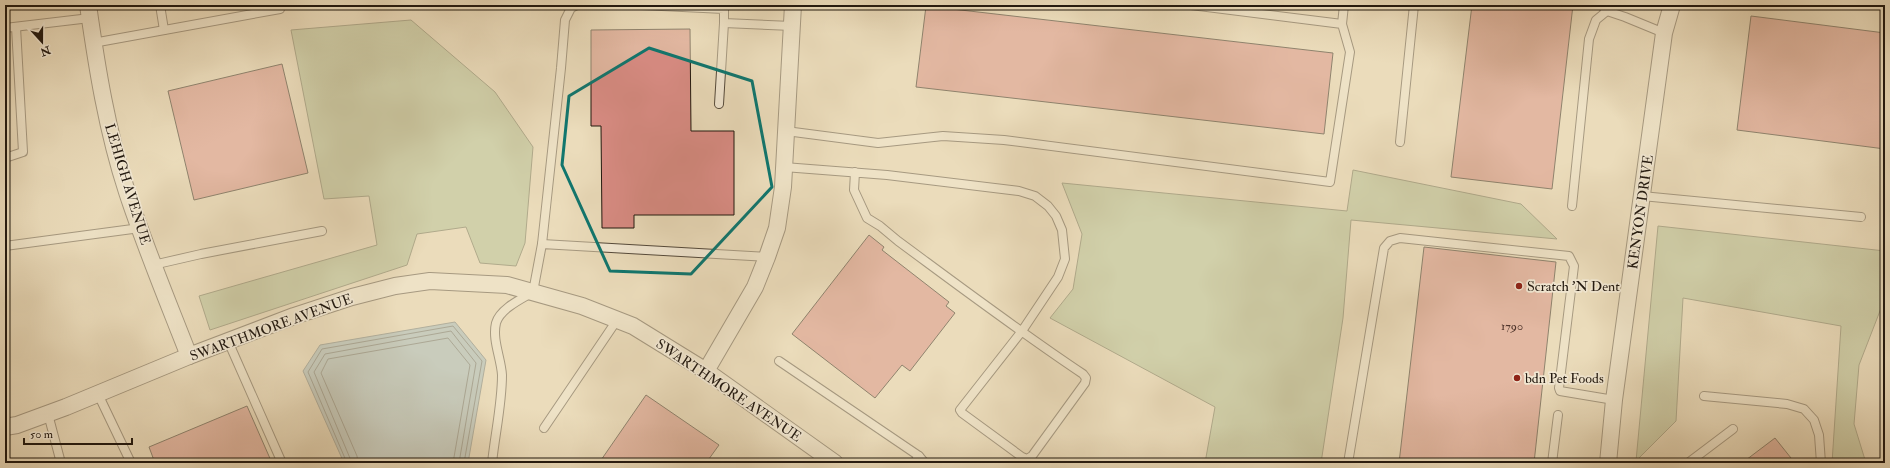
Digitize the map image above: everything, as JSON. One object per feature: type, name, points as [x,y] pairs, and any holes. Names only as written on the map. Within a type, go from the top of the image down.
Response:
[{"type":"street","points":[[706,371],[755,287],[767,257],[776,228],[783,187],[793,5]]},
{"type":"street","name":"KENYON DRIVE","points":[[1608,463],[1614,400],[1664,33],[1672,5]]},
{"type":"street","name":"LEHIGH AVENUE","points":[[89,11],[93,43],[109,126],[127,191],[153,265],[189,356]]},
{"type":"street","name":"SWARTHMORE AVENUE","points":[[5,427],[17,425],[48,414],[189,356],[301,314],[352,297],[396,286],[438,282],[507,285],[582,306],[633,326],[706,371],[835,463]]},
{"type":"lane","points":[[160,5],[164,30]]},
{"type":"lane","points":[[93,43],[280,9],[280,5]]},
{"type":"lane","points":[[492,463],[501,400],[502,373],[496,339],[496,322],[503,312],[533,292],[542,244],[560,83],[565,20],[571,8],[577,5]]},
{"type":"lane","points":[[641,5],[724,9],[720,104]]},
{"type":"lane","points":[[1191,5],[1342,24]]},
{"type":"lane","points":[[786,131],[878,143],[943,136],[1004,140],[1330,182],[1350,52],[1342,24],[1344,5]]},
{"type":"lane","points":[[1400,142],[1414,5]]},
{"type":"lane","points":[[1601,5],[1607,12],[1625,17],[1664,33]]},
{"type":"lane","points":[[5,28],[16,27],[89,11]]},
{"type":"lane","points":[[1572,206],[1589,39],[1596,20],[1607,12]]},
{"type":"lane","points":[[724,23],[792,26]]},
{"type":"lane","points":[[5,158],[23,152],[16,27]]},
{"type":"lane","points":[[784,167],[887,174],[1019,191],[1035,196],[1048,206],[1056,216],[1062,230],[1064,259],[1058,277],[1022,330],[960,410],[1022,457],[1027,458],[1032,456],[1065,412],[1085,383],[1086,378],[1083,374],[1022,330],[867,218],[854,190],[856,172]]},
{"type":"lane","points":[[1642,196],[1860,217]]},
{"type":"lane","points":[[5,246],[140,228]]},
{"type":"lane","points":[[153,265],[201,254],[322,231]]},
{"type":"lane","points":[[1348,463],[1384,248],[1390,241],[1400,238],[1569,256],[1574,266],[1559,388],[1560,391],[1614,400]]},
{"type":"lane","points":[[542,244],[767,257]]},
{"type":"lane","points":[[544,428],[617,320]]},
{"type":"lane","points":[[228,341],[282,463]]},
{"type":"lane","points":[[779,361],[917,459],[925,463]]},
{"type":"lane","points":[[98,394],[131,463]]},
{"type":"lane","points":[[1704,396],[1788,404],[1804,409],[1814,420],[1819,435],[1821,463]]},
{"type":"lane","points":[[48,414],[61,463]]},
{"type":"lane","points":[[1552,463],[1558,415]]},
{"type":"lane","points":[[1688,463],[1734,429]]},
{"type":"highlighted area","points":[[649,48],[752,81],[772,187],[691,274],[610,271],[562,165],[569,96]]},
{"type":"green space","points":[[411,20],[495,92],[533,147],[525,243],[516,266],[480,263],[466,227],[417,234],[407,265],[210,330],[199,296],[377,245],[369,196],[324,199],[291,30]]},
{"type":"green space","points":[[1353,170],[1521,204],[1557,239],[1351,220],[1343,318],[1321,463],[1205,463],[1215,407],[1050,318],[1073,289],[1082,234],[1062,183],[1347,211]]},
{"type":"green space","points":[[1658,226],[1885,251],[1885,298],[1859,365],[1854,424],[1866,463],[1832,463],[1841,326],[1683,298],[1676,421],[1636,461]]},
{"type":"water","points":[[455,322],[486,360],[468,463],[344,463],[303,371],[320,345]]},
{"type":"building","points":[[1472,5],[1573,5],[1552,189],[1451,177]]},
{"type":"building","points":[[926,6],[1333,53],[1324,134],[916,87]]},
{"type":"building","points":[[1751,16],[1885,33],[1885,149],[1737,130]]},
{"type":"building","points":[[690,29],[691,131],[734,131],[734,215],[634,215],[634,228],[602,228],[601,126],[591,126],[591,30]]},
{"type":"building","points":[[282,64],[308,173],[194,200],[168,91]]},
{"type":"building","points":[[869,235],[884,247],[882,250],[949,302],[946,306],[955,313],[910,371],[902,365],[875,398],[792,334]]},
{"type":"building","points":[[1424,247],[1556,262],[1534,463],[1399,463]]},
{"type":"building","points":[[646,395],[719,445],[706,463],[599,463]]},
{"type":"building","points":[[247,406],[272,463],[155,463],[149,447]]},
{"type":"building","points":[[1775,438],[1795,463],[1742,463]]},
{"type":"place","name":"Scratch 'N Dent","points":[[1519,286]]},
{"type":"place","name":"bdn Pet Foods","points":[[1517,378]]}]
